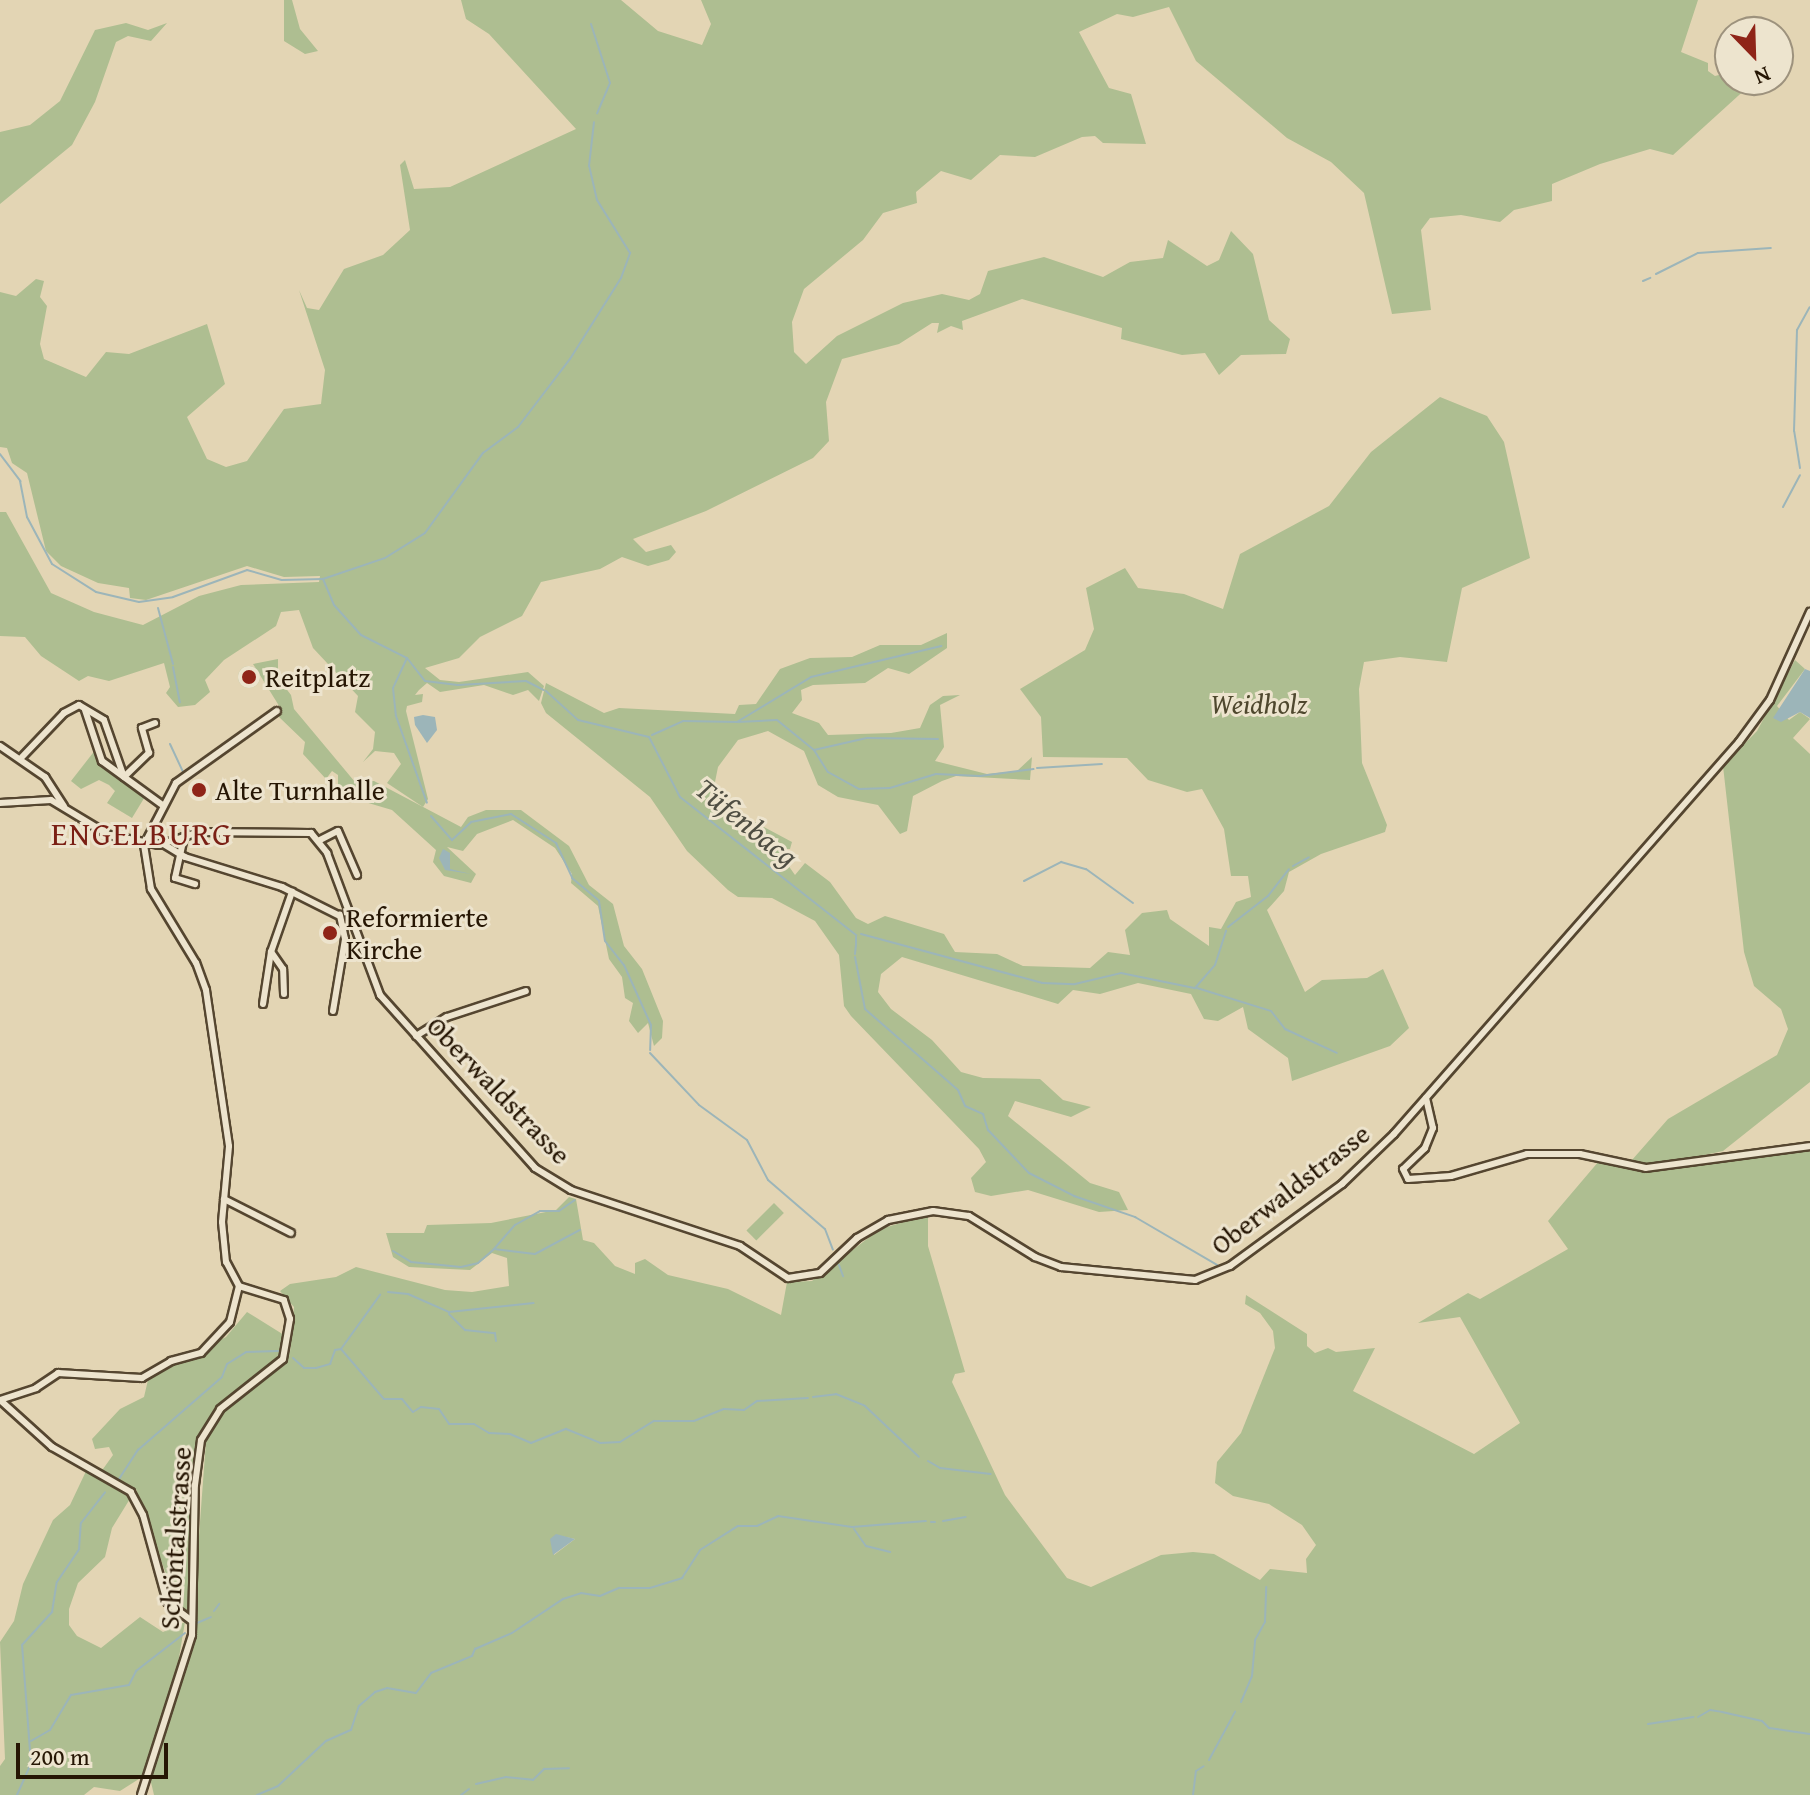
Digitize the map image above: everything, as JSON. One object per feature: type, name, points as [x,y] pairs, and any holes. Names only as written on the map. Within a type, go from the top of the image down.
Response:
[{"type":"street","name":"Oberwaldstrasse","points":[[320,840],[369,973],[387,1004],[548,1178],[724,1240],[780,1274],[798,1279],[820,1273],[877,1225],[933,1211],[969,1216],[1035,1257],[1061,1267],[1184,1281],[1209,1277],[1354,1174],[1426,1098],[1739,742],[1770,700],[1810,612]]},
{"type":"street","points":[[22,757],[66,711],[76,705],[104,720],[124,777]]},
{"type":"street","points":[[85,710],[100,759],[161,804]]},
{"type":"street","points":[[192,1621],[167,1602],[143,1515],[131,1492],[52,1447],[0,1400],[36,1388],[58,1373],[142,1378],[171,1361],[201,1353],[233,1316],[239,1286],[223,1250],[227,1125],[207,1023],[204,984],[149,884],[144,842],[161,804],[183,777],[277,711]]},
{"type":"street","points":[[149,753],[142,728],[155,723]]},
{"type":"street","points":[[0,746],[22,757],[45,777],[64,806]]},
{"type":"street","points":[[124,777],[158,747]]},
{"type":"street","points":[[0,803],[38,798],[64,806],[109,835],[165,845],[181,856],[292,892],[338,915],[347,912]]},
{"type":"street","points":[[165,845],[184,837],[297,829],[320,840],[338,831],[357,875]]},
{"type":"street","points":[[184,837],[175,878],[195,884]]},
{"type":"street","points":[[263,1004],[271,952],[292,892]]},
{"type":"street","points":[[333,1011],[345,939],[338,915]]},
{"type":"street","points":[[271,952],[283,969],[284,994]]},
{"type":"street","points":[[416,1036],[447,1017],[526,991]]},
{"type":"street","points":[[1426,1098],[1433,1128],[1425,1148],[1403,1169],[1408,1179],[1451,1176],[1527,1154],[1580,1154],[1646,1168],[1810,1146]]},
{"type":"street","points":[[224,1199],[291,1233]]},
{"type":"street","name":"Schöntalstrasse","points":[[141,1795],[185,1661],[192,1621],[195,1485],[201,1440],[220,1409],[278,1365],[287,1347],[290,1312],[284,1300],[239,1286]]},
{"type":"green space","points":[[284,0],[292,0],[300,29],[318,51],[305,54],[284,41]]},
{"type":"green space","points":[[461,0],[621,0],[658,31],[702,45],[711,24],[701,0],[1698,0],[1681,52],[1708,63],[1708,71],[1714,75],[1714,96],[1738,96],[1673,155],[1650,149],[1600,164],[1552,184],[1552,201],[1514,210],[1500,222],[1461,215],[1430,218],[1421,230],[1431,310],[1392,314],[1364,193],[1331,162],[1287,138],[1196,61],[1169,7],[1133,17],[1117,14],[1079,32],[1109,88],[1131,94],[1146,144],[1103,143],[1095,136],[1082,137],[1035,157],[1000,155],[971,180],[941,171],[916,192],[917,203],[883,213],[863,240],[804,289],[792,322],[794,352],[806,364],[837,336],[903,303],[942,294],[969,300],[980,294],[988,271],[1044,257],[1103,277],[1130,262],[1163,258],[1168,240],[1207,266],[1219,260],[1231,231],[1253,254],[1269,320],[1290,339],[1286,354],[1241,355],[1219,375],[1205,353],[1182,355],[1121,339],[1122,328],[1022,299],[962,321],[963,330],[951,326],[937,333],[939,323],[932,323],[899,344],[842,359],[826,402],[829,441],[813,458],[706,511],[633,539],[646,552],[671,545],[676,552],[669,560],[648,566],[622,557],[600,569],[541,582],[522,616],[480,637],[459,658],[425,668],[440,680],[459,682],[528,672],[544,686],[539,701],[528,690],[513,695],[484,685],[440,692],[427,683],[419,690],[415,695],[423,694],[422,702],[407,706],[406,711],[428,799],[423,807],[387,783],[401,764],[394,753],[375,751],[363,762],[373,749],[375,732],[355,712],[358,696],[313,648],[299,610],[281,612],[276,626],[224,660],[205,680],[210,692],[195,705],[178,707],[166,693],[170,687],[164,663],[109,681],[88,676],[79,681],[41,656],[25,637],[0,636],[0,512],[6,512],[51,593],[94,612],[143,625],[199,596],[241,585],[319,582],[320,576],[284,577],[247,566],[146,600],[130,598],[129,588],[98,583],[61,566],[46,551],[27,473],[12,463],[7,448],[0,447],[0,292],[16,296],[36,279],[44,281],[40,297],[47,306],[40,344],[44,359],[86,377],[106,352],[129,354],[207,324],[225,384],[187,417],[207,459],[226,467],[247,461],[284,409],[321,404],[325,370],[299,290],[307,308],[319,310],[344,269],[383,255],[410,230],[400,165],[405,160],[414,189],[450,187],[576,129],[489,34],[466,19]]},
{"type":"green space","points":[[126,23],[148,30],[167,23],[151,41],[128,36],[116,42],[95,102],[72,145],[0,204],[0,132],[30,125],[60,101],[95,30]]},
{"type":"green space","name":"Weidholz","points":[[1440,397],[1487,416],[1504,442],[1530,558],[1462,588],[1447,662],[1400,657],[1364,662],[1359,689],[1362,763],[1387,825],[1385,832],[1321,854],[1289,872],[1284,891],[1267,910],[1305,992],[1322,980],[1367,978],[1383,969],[1409,1028],[1390,1046],[1292,1081],[1288,1058],[1248,1029],[1243,1007],[1218,1021],[1204,1019],[1191,994],[1138,983],[1100,994],[1073,990],[1058,1004],[902,957],[881,974],[878,992],[891,1009],[932,1040],[961,1072],[983,1078],[1040,1079],[1063,1100],[1091,1107],[1071,1117],[1015,1101],[1008,1116],[1090,1183],[1119,1192],[1128,1210],[1099,1212],[1028,1190],[991,1196],[975,1192],[971,1178],[986,1162],[979,1149],[851,1016],[844,1006],[839,955],[815,921],[772,898],[738,897],[728,890],[687,851],[650,797],[546,713],[541,703],[546,683],[604,713],[619,708],[735,714],[739,705],[756,704],[780,669],[810,658],[852,657],[880,645],[921,645],[947,633],[947,648],[909,674],[888,668],[865,683],[813,685],[801,690],[802,700],[792,713],[819,723],[828,735],[891,733],[920,728],[930,705],[943,696],[960,695],[940,705],[944,747],[935,761],[987,774],[1017,771],[1032,757],[1030,780],[956,776],[942,781],[913,796],[907,831],[900,834],[878,805],[838,797],[818,785],[804,751],[768,731],[738,740],[718,767],[713,792],[732,810],[792,842],[790,849],[782,849],[783,858],[795,875],[805,863],[830,882],[856,918],[868,924],[885,916],[944,934],[955,952],[997,954],[1023,966],[1090,968],[1108,952],[1130,955],[1125,930],[1142,913],[1167,910],[1170,919],[1209,946],[1209,927],[1221,929],[1236,902],[1251,897],[1248,876],[1231,876],[1224,829],[1202,789],[1187,792],[1148,780],[1127,758],[1043,757],[1041,717],[1020,689],[1085,650],[1094,629],[1086,588],[1125,568],[1138,588],[1184,594],[1223,609],[1240,554],[1329,506],[1371,452]]},
{"type":"green space","points":[[278,659],[278,678],[291,695],[294,709],[355,782],[374,781],[461,827],[468,817],[486,810],[521,810],[569,846],[589,885],[613,904],[624,946],[642,969],[663,1021],[662,1038],[654,1046],[648,1023],[638,1033],[629,1021],[633,1003],[625,998],[622,977],[609,959],[598,906],[571,883],[572,874],[555,848],[513,820],[477,834],[463,851],[447,847],[476,874],[471,883],[444,876],[433,862],[436,850],[392,810],[338,794],[338,775],[332,771],[326,779],[303,754],[305,742],[279,717],[281,709],[253,664]]},
{"type":"green space","points":[[1795,660],[1805,669],[1777,706],[1789,720],[1800,712],[1810,719],[1793,738],[1810,754],[1810,1082],[1723,1151],[1659,1165],[1634,1164],[1632,1160],[1668,1119],[1777,1055],[1788,1029],[1781,1009],[1754,986],[1744,952],[1723,766],[1757,731]]},
{"type":"green space","name":"Reitplatz","points":[[249,666],[257,669],[260,677],[257,685],[249,688],[241,685],[238,677],[241,669]]},
{"type":"green space","points":[[96,749],[146,795],[132,818],[107,803],[115,791],[109,785],[99,780],[81,789],[71,781]]},
{"type":"green space","points":[[1810,1146],[1810,1795],[154,1795],[150,1778],[190,1657],[206,1441],[228,1403],[277,1370],[290,1352],[294,1307],[280,1291],[290,1284],[336,1277],[356,1267],[445,1290],[472,1292],[509,1286],[507,1258],[492,1253],[470,1270],[409,1267],[393,1257],[386,1233],[424,1233],[427,1225],[491,1223],[556,1210],[569,1197],[576,1199],[583,1240],[594,1243],[615,1266],[635,1274],[635,1263],[645,1259],[668,1275],[728,1289],[781,1315],[787,1282],[812,1281],[880,1229],[928,1215],[928,1246],[965,1372],[955,1374],[952,1382],[1005,1495],[1067,1578],[1091,1587],[1161,1555],[1193,1552],[1214,1554],[1260,1580],[1270,1569],[1307,1573],[1306,1559],[1316,1545],[1302,1525],[1269,1504],[1233,1496],[1215,1483],[1217,1462],[1241,1433],[1275,1348],[1273,1331],[1260,1313],[1245,1304],[1246,1295],[1307,1334],[1307,1346],[1315,1353],[1328,1348],[1336,1352],[1375,1348],[1353,1391],[1474,1454],[1520,1423],[1460,1317],[1418,1323],[1468,1293],[1480,1299],[1568,1249],[1548,1221],[1599,1161],[1646,1170]],"holes":[[[556,1535],[575,1539],[554,1555]]]},
{"type":"green space","points":[[774,1203],[784,1213],[756,1240],[746,1231]]},
{"type":"green space","points":[[247,1312],[284,1335],[283,1348],[270,1367],[214,1410],[196,1449],[190,1615],[175,1600],[136,1489],[112,1528],[105,1557],[78,1583],[69,1609],[69,1625],[77,1636],[101,1648],[140,1617],[163,1632],[185,1622],[176,1675],[142,1777],[120,1791],[94,1787],[84,1795],[0,1795],[0,1766],[5,1759],[0,1642],[14,1621],[23,1584],[53,1520],[70,1505],[88,1467],[103,1469],[113,1455],[109,1447],[95,1449],[92,1439],[120,1409],[144,1397],[148,1380],[159,1370],[226,1337]]},
{"type":"water","points":[[1805,669],[1810,671],[1810,718],[1800,712],[1781,722],[1773,718]]},
{"type":"water","points":[[414,717],[435,717],[437,730],[427,743],[415,725]]},
{"type":"water","points":[[443,849],[450,853],[450,869],[471,874],[445,870],[439,858]]},
{"type":"water","points":[[556,1534],[575,1539],[553,1555],[550,1539]]},
{"type":"waterway","points":[[591,24],[610,83],[597,113]]},
{"type":"waterway","points":[[0,454],[20,481],[27,517],[52,564],[96,592],[139,602],[173,597],[247,570],[282,580],[323,579],[385,558],[425,533],[483,453],[518,427],[570,359],[621,278],[630,253],[597,200],[589,166],[594,122]]},
{"type":"waterway","points":[[1656,274],[1698,253],[1771,248]]},
{"type":"waterway","points":[[1643,281],[1650,278]]},
{"type":"waterway","points":[[1800,468],[1794,431],[1797,330],[1810,307]]},
{"type":"waterway","points":[[1783,507],[1800,475]]},
{"type":"waterway","points":[[323,579],[334,605],[361,635],[407,658],[393,688],[396,716],[427,803]]},
{"type":"waterway","points":[[158,608],[173,664]]},
{"type":"waterway","points":[[652,735],[683,721],[737,722],[811,677],[941,646]]},
{"type":"waterway","points":[[407,658],[425,681],[458,685],[526,681],[544,690]]},
{"type":"waterway","points":[[173,667],[180,702]]},
{"type":"waterway","name":"Tüfenbacg","points":[[546,691],[578,720],[649,737],[680,797],[856,935]]},
{"type":"waterway","points":[[737,722],[777,720],[814,750],[828,772],[859,789],[890,788],[936,774],[980,776],[1034,769]]},
{"type":"waterway","points":[[814,750],[867,738],[938,739]]},
{"type":"waterway","points":[[170,744],[184,774]]},
{"type":"waterway","points":[[1037,768],[1102,764]]},
{"type":"waterway","points":[[431,816],[452,840],[471,822],[511,814],[556,843],[572,878],[599,901],[605,941],[624,965],[651,1025],[650,1050]]},
{"type":"waterway","points":[[1293,866],[1309,857]]},
{"type":"waterway","points":[[1024,881],[1061,862],[1086,869],[1133,903]]},
{"type":"waterway","points":[[1228,927],[1268,896],[1289,869]]},
{"type":"waterway","points":[[861,934],[1042,983],[1075,984],[1121,973],[1195,988],[1215,965],[1226,931]]},
{"type":"waterway","points":[[856,937],[856,944]]},
{"type":"waterway","points":[[855,954],[856,945]]},
{"type":"waterway","points":[[855,957],[865,1009],[958,1090],[965,1106],[983,1114],[988,1130],[1029,1173],[1074,1196],[1135,1217],[1217,1265]]},
{"type":"waterway","points":[[1197,988],[1271,1011],[1285,1029],[1337,1053]]},
{"type":"waterway","points":[[650,1053],[699,1105],[747,1140],[768,1180],[825,1229],[833,1250]]},
{"type":"waterway","points":[[494,1249],[515,1225],[540,1211],[559,1211],[575,1200]]},
{"type":"waterway","points":[[393,1251],[411,1262],[461,1267],[478,1263],[494,1249],[535,1254],[580,1230]]},
{"type":"waterway","points":[[839,1265],[843,1276]]},
{"type":"waterway","points":[[388,1292],[408,1294],[449,1312],[534,1303]]},
{"type":"waterway","points":[[341,1349],[380,1295]]},
{"type":"waterway","points":[[449,1314],[465,1330],[495,1333],[496,1341]]},
{"type":"waterway","points":[[293,1358],[304,1368],[316,1368],[330,1364],[335,1350],[341,1349],[384,1399],[402,1399],[413,1412],[421,1407],[439,1409],[449,1424],[474,1424],[489,1433],[510,1434],[531,1443],[566,1429],[600,1443],[620,1442],[654,1421],[694,1421],[724,1409],[744,1410],[757,1401],[808,1398]]},
{"type":"waterway","points":[[119,1479],[138,1450],[222,1377],[227,1364],[246,1352],[278,1351]]},
{"type":"waterway","points":[[813,1397],[836,1394],[865,1406],[919,1457]]},
{"type":"waterway","points":[[928,1461],[940,1468],[991,1474]]},
{"type":"waterway","points":[[17,1795],[31,1764],[22,1645],[52,1612],[57,1582],[79,1549],[81,1523],[105,1492]]},
{"type":"waterway","points":[[257,1795],[278,1786],[326,1741],[351,1730],[359,1706],[375,1692],[387,1688],[416,1693],[431,1673],[472,1656],[475,1649],[512,1633],[563,1599],[581,1593],[600,1596],[619,1588],[650,1588],[682,1578],[700,1550],[738,1526],[757,1526],[778,1516],[852,1527],[926,1521]]},
{"type":"waterway","points":[[943,1521],[966,1517]]},
{"type":"waterway","points":[[854,1529],[866,1546],[890,1552]]},
{"type":"waterway","points":[[1241,1702],[1252,1676],[1255,1640],[1265,1622],[1266,1587]]},
{"type":"waterway","points":[[214,1611],[219,1604]]},
{"type":"waterway","points":[[197,1623],[211,1617]]},
{"type":"waterway","points":[[31,1741],[50,1730],[71,1695],[129,1685],[136,1671],[185,1633]]},
{"type":"waterway","points":[[1698,1717],[1710,1710],[1762,1721],[1769,1728],[1810,1734]]},
{"type":"waterway","points":[[1209,1760],[1235,1712]]},
{"type":"waterway","points":[[1648,1724],[1693,1717]]},
{"type":"waterway","points":[[1193,1795],[1196,1771],[1204,1766]]},
{"type":"waterway","points":[[476,1784],[506,1777],[533,1780],[544,1769],[569,1768]]},
{"type":"waterway","points":[[461,1795],[469,1789]]},
{"type":"place","name":"Reitplatz","points":[[249,677]]},
{"type":"place","name":"Alte Turnhalle","points":[[199,790]]},
{"type":"place","name":"Reformierte Kirche","points":[[330,933]]},
{"type":"district","name":"ENGELBURG","points":[[142,834]]}]
